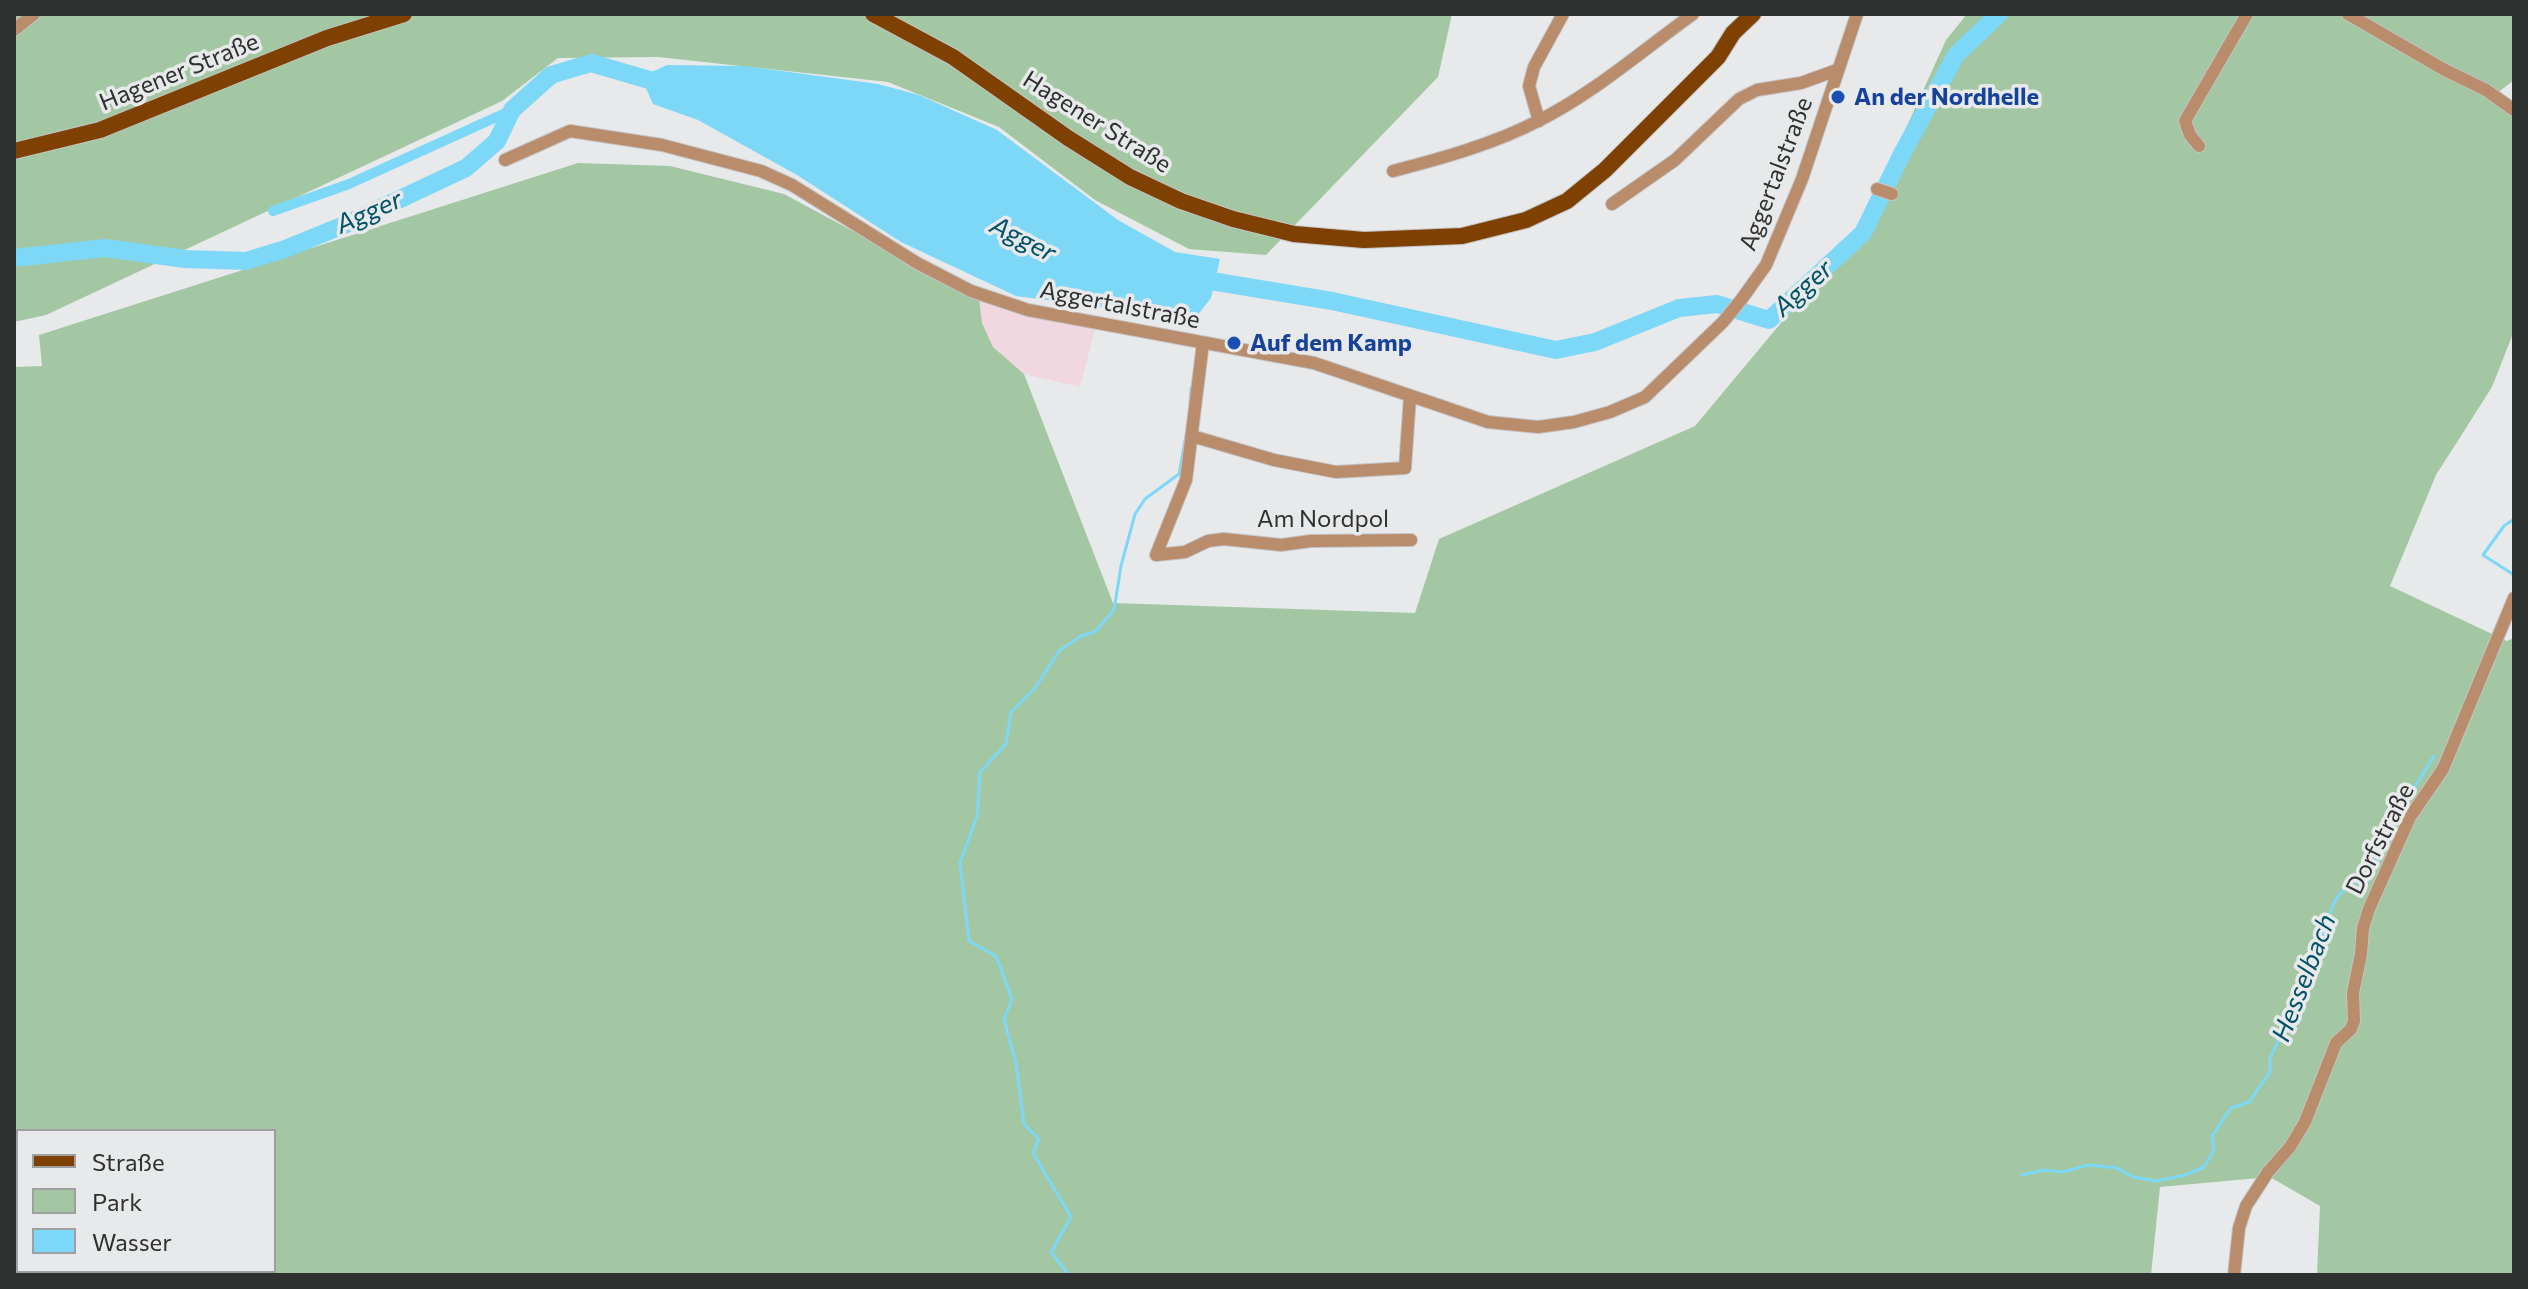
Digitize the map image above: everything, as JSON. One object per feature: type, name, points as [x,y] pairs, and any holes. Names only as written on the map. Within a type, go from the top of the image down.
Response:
[{"type":"main road","name":"Hagener Straße","points":[[14,151],[100,130],[327,38],[404,14]]},
{"type":"main road","name":"Hagener Straße","points":[[873,14],[953,57],[1068,138],[1130,177],[1181,201],[1233,219],[1294,234],[1364,240],[1462,236],[1526,220],[1567,201],[1616,160],[1718,57],[1733,33],[1753,14]]},
{"type":"street","points":[[14,30],[34,14]]},
{"type":"street","points":[[1539,121],[1529,86],[1534,67],[1563,14]]},
{"type":"street","points":[[1393,171],[1459,154],[1539,121],[1582,95],[1693,14]]},
{"type":"street","name":"Aggertalstraße","points":[[505,160],[570,131],[662,145],[761,171],[792,185],[917,263],[971,291],[1028,310],[1314,363],[1488,422],[1538,427],[1574,422],[1610,412],[1645,397],[1723,322],[1741,300],[1766,265],[1802,179],[1857,14]]},
{"type":"street","points":[[2199,146],[2190,135],[2185,121],[2247,14]]},
{"type":"street","points":[[2348,14],[2486,90],[2514,110]]},
{"type":"street","points":[[1612,204],[1675,160],[1739,99],[1757,90],[1801,83],[1837,70]]},
{"type":"street","points":[[1877,189],[1892,194]]},
{"type":"street","points":[[1203,343],[1192,436],[1274,460],[1336,472],[1405,468],[1410,396]]},
{"type":"street","name":"Am Nordpol","points":[[1192,436],[1186,480],[1156,555],[1185,552],[1208,541],[1224,539],[1281,545],[1311,541],[1411,540]]},
{"type":"street","name":"Dorfstraße","points":[[2234,1275],[2239,1228],[2246,1206],[2305,1122],[2336,1043],[2351,1029],[2354,1021],[2353,993],[2369,909],[2410,817],[2443,769],[2514,598]]},
{"type":"shaded area","points":[[979,299],[1096,326],[1080,387],[1024,374],[993,347],[982,323]]},
{"type":"green space","points":[[14,14],[1452,14],[1438,77],[1266,255],[1189,249],[1095,200],[999,127],[888,82],[658,57],[558,58],[502,101],[46,315],[14,322]]},
{"type":"green space","points":[[1967,14],[2345,14],[2514,112],[2514,331],[2492,387],[2436,475],[2390,586],[2507,641],[2514,638],[2514,1275],[2317,1275],[2320,1206],[2270,1177],[2160,1187],[2151,1275],[14,1275],[14,367],[42,366],[39,335],[578,163],[670,166],[784,194],[979,299],[982,323],[993,347],[1024,374],[1113,603],[1415,613],[1439,539],[1695,426],[1861,227],[1946,40]]},
{"type":"green space","points":[[2351,14],[2514,14],[2514,80],[2496,94]]},
{"type":"water","points":[[667,65],[745,66],[878,84],[919,95],[997,130],[1118,220],[1175,252],[1220,259],[1211,298],[1197,316],[1182,318],[1016,296],[901,242],[797,175],[698,120],[653,104],[641,77]]},
{"type":"waterway","name":"Agger","points":[[1193,278],[1332,301],[1556,350],[1595,342],[1679,308],[1717,304],[1769,320],[1863,233],[1956,55],[1999,14]]},
{"type":"waterway","name":"Agger","points":[[14,258],[105,248],[185,259],[246,261],[349,223],[466,168],[497,141],[512,110],[551,75],[591,63],[663,84]]},
{"type":"waterway","points":[[273,211],[349,184],[512,110]]},
{"type":"waterway","points":[[1190,404],[1191,388]]},
{"type":"waterway","points":[[1069,1275],[1051,1252],[1071,1217],[1033,1153],[1039,1139],[1024,1124],[1016,1063],[1004,1019],[1012,999],[996,956],[969,941],[960,863],[977,816],[980,772],[1006,744],[1011,712],[1035,688],[1060,650],[1081,636],[1095,632],[1114,610],[1121,566],[1135,514],[1145,499],[1179,474],[1186,435]]},
{"type":"waterway","name":"Hesselbach","points":[[2514,519],[2504,526],[2483,555],[2514,575]]},
{"type":"waterway","name":"Hesselbach","points":[[2022,1175],[2044,1170],[2062,1172],[2089,1165],[2117,1168],[2133,1177],[2156,1181],[2204,1167],[2214,1150],[2212,1136],[2231,1108],[2249,1102],[2270,1072],[2270,1059],[2290,1015],[2291,998],[2315,967],[2315,955],[2334,902],[2350,881],[2363,884],[2369,879],[2403,806],[2434,756]]},
{"type":"place","name":"An der Nordhelle","points":[[1838,97]]},
{"type":"place","name":"Auf dem Kamp","points":[[1234,343]]}]
